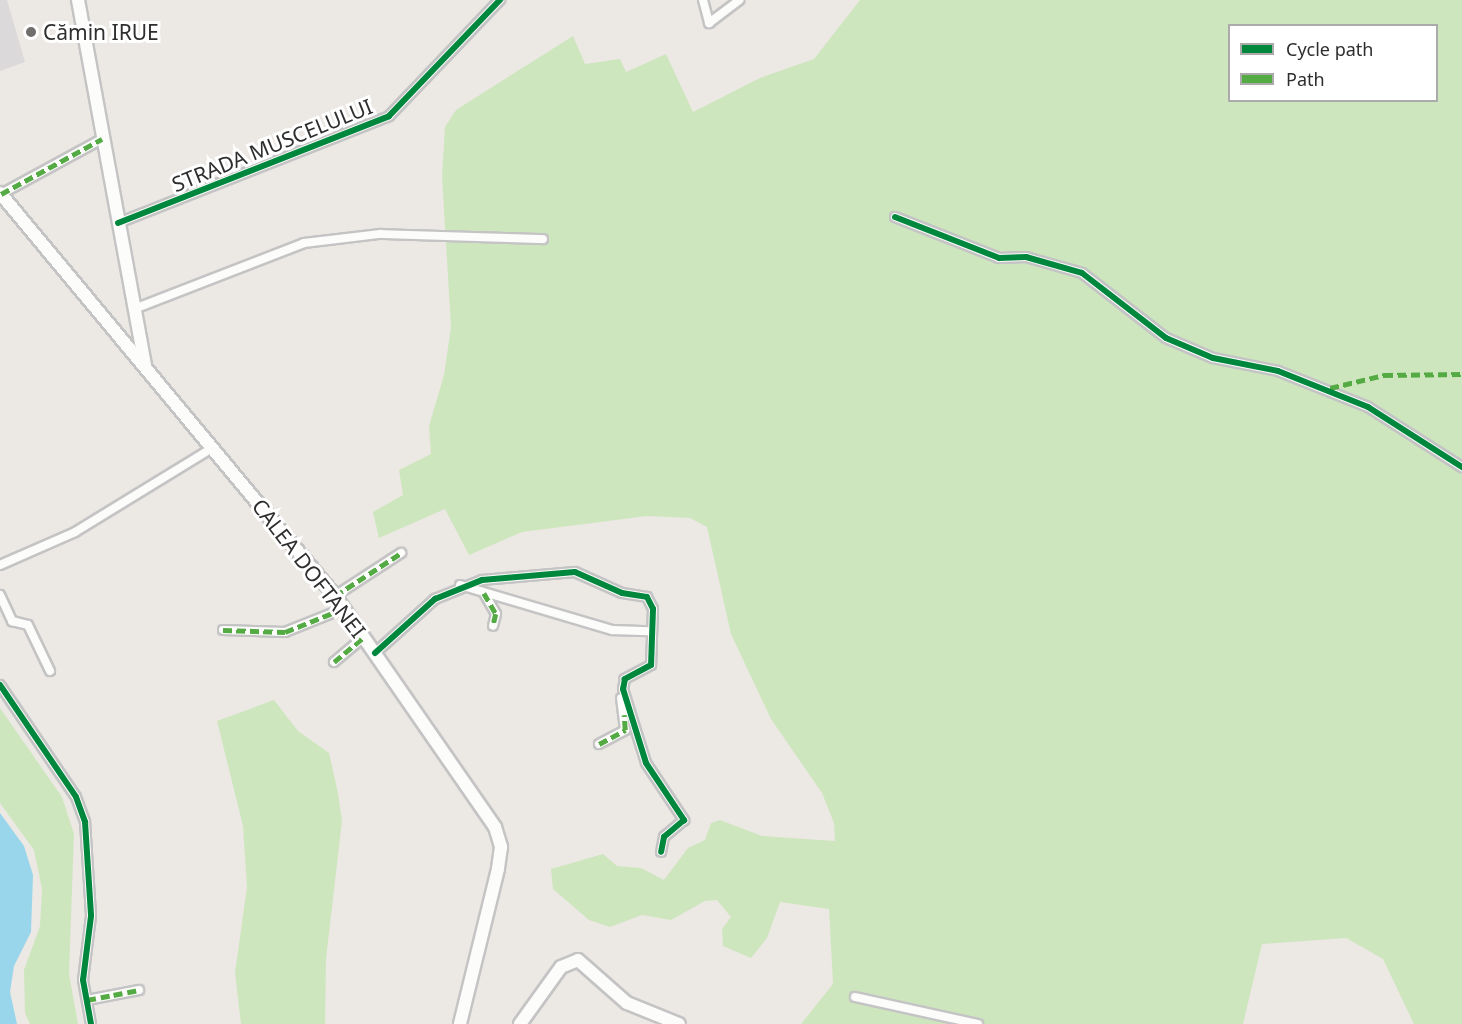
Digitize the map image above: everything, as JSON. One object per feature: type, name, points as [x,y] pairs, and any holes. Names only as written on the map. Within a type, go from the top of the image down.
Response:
[{"type":"main road","points":[[78,0],[146,367]]},
{"type":"main road","name":"CALEA DOFTANEI","points":[[0,194],[345,608],[499,839],[493,892],[460,1024]]},
{"type":"main road","points":[[520,1024],[561,967],[578,960],[627,1003],[679,1024]]},
{"type":"street","name":"STRADA MUSCELULUI","points":[[118,223],[384,119],[501,0]]},
{"type":"street","points":[[703,0],[709,23],[740,0]]},
{"type":"street","points":[[0,194],[102,139]]},
{"type":"street","points":[[895,217],[999,258],[1026,257],[1082,273],[1166,338],[1213,358],[1278,370],[1368,408],[1462,467]]},
{"type":"street","points":[[134,309],[304,243],[380,234],[543,239]]},
{"type":"street","points":[[0,565],[75,532],[212,448]]},
{"type":"street","points":[[335,596],[401,553]]},
{"type":"street","points":[[375,653],[435,599],[460,585],[545,572],[587,574],[622,593],[647,597],[653,609],[649,631],[651,665],[625,679],[623,689],[625,730],[599,744]]},
{"type":"street","points":[[460,585],[612,630],[649,631]]},
{"type":"street","points":[[484,593],[496,614],[493,626]]},
{"type":"street","points":[[0,596],[12,621],[28,625],[50,671]]},
{"type":"street","points":[[223,630],[285,632],[345,608]]},
{"type":"street","points":[[334,662],[364,637]]},
{"type":"street","points":[[0,685],[83,814],[91,908],[83,972],[91,1024]]},
{"type":"street","points":[[623,689],[646,763],[684,820],[664,837],[661,852]]},
{"type":"street","points":[[87,1000],[139,990]]},
{"type":"street","points":[[855,997],[978,1024]]},
{"type":"shaded area","points":[[0,0],[7,0],[25,62],[0,71]]},
{"type":"green space","points":[[860,0],[1462,0],[1462,1024],[1414,1024],[1383,959],[1346,938],[1262,944],[1243,1024],[801,1024],[833,984],[829,909],[780,902],[767,938],[751,958],[723,946],[722,929],[731,917],[717,900],[705,901],[671,920],[642,915],[610,927],[589,920],[553,889],[551,869],[603,854],[617,866],[641,868],[664,880],[688,848],[705,840],[711,823],[720,820],[762,836],[835,841],[834,823],[822,793],[771,719],[731,634],[707,527],[690,518],[647,516],[522,532],[469,555],[445,509],[379,538],[373,512],[403,495],[399,470],[431,454],[429,426],[444,375],[451,327],[442,176],[445,127],[456,110],[573,36],[585,64],[620,59],[626,72],[666,54],[693,112],[760,78],[814,59]]},
{"type":"green space","points":[[274,700],[298,731],[329,753],[338,793],[342,821],[326,959],[325,1024],[241,1024],[235,973],[247,887],[243,826],[217,721]]},
{"type":"green space","points":[[0,708],[62,797],[74,834],[69,974],[78,1024],[30,1024],[25,1013],[24,970],[40,926],[42,889],[34,850],[0,803]]},
{"type":"water","points":[[0,813],[24,846],[33,875],[31,932],[14,966],[10,992],[17,1024],[0,1024]]},
{"type":"marked path","points":[[1,194],[102,139]]},
{"type":"marked path","points":[[1330,388],[1384,375],[1462,374]]},
{"type":"marked path","points":[[335,596],[401,553]]},
{"type":"marked path","points":[[484,593],[496,614],[493,626]]},
{"type":"marked path","points":[[223,630],[285,632],[345,608]]},
{"type":"marked path","points":[[334,662],[364,637]]},
{"type":"marked path","points":[[599,744],[625,730],[624,715]]},
{"type":"marked path","points":[[87,1000],[139,990]]},
{"type":"cycle path","points":[[118,223],[389,116],[500,0]]},
{"type":"cycle path","points":[[895,217],[999,258],[1026,257],[1082,273],[1166,338],[1213,358],[1278,371],[1368,407],[1462,467]]},
{"type":"cycle path","points":[[375,653],[435,599],[482,580],[575,572],[622,593],[647,597],[653,609],[651,665],[625,679],[623,689],[646,763],[684,820],[664,837],[661,852]]},
{"type":"cycle path","points":[[0,685],[76,797],[85,822],[91,916],[83,980],[91,1024]]},
{"type":"place","name":"Cămin IRUE","points":[[31,32]]}]
